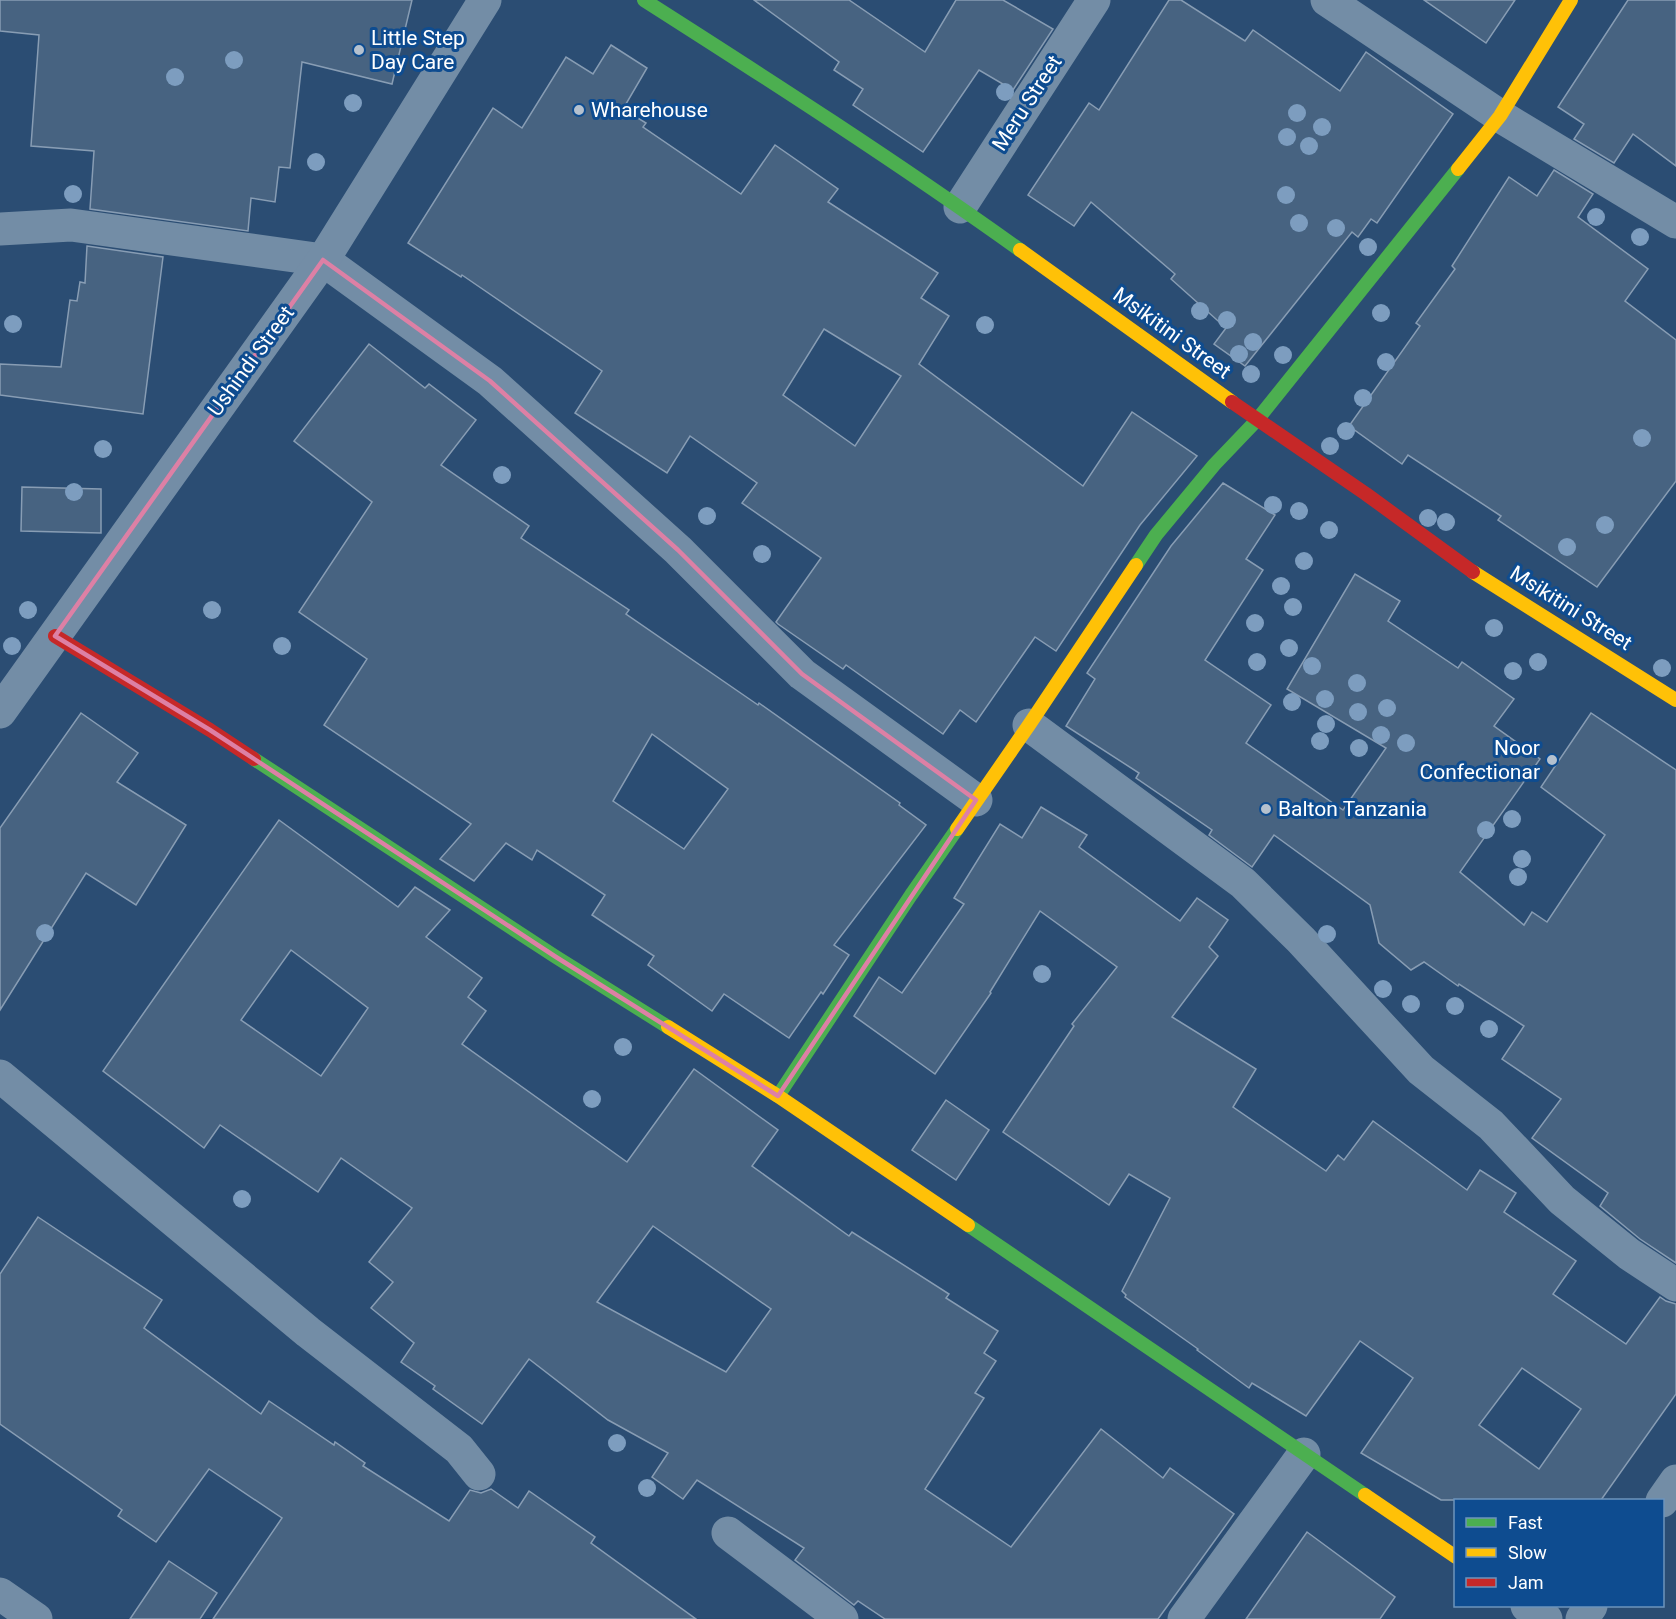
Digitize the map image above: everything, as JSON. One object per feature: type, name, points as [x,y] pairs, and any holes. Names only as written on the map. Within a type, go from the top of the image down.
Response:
[{"type":"street","name":"Ushindi Street","points":[[0,712],[323,260],[485,0]]},
{"type":"street","name":"Msikitini Street","points":[[644,0],[792,94],[960,207],[1475,573],[1676,700]]},
{"type":"street","name":"Meru Street","points":[[960,207],[1094,0]]},
{"type":"street","points":[[1327,0],[1500,116],[1676,222]]},
{"type":"street","points":[[778,1096],[911,895],[1156,536],[1214,465],[1257,420],[1500,116],[1571,0]]},
{"type":"street","points":[[0,229],[71,225],[323,260],[490,381],[678,550],[802,674],[976,800]]},
{"type":"street","points":[[55,636],[210,730],[556,957],[778,1096],[1454,1556]]},
{"type":"street","points":[[1029,725],[1243,884],[1301,940],[1421,1070],[1491,1125],[1562,1200],[1629,1254],[1676,1285]]},
{"type":"street","points":[[0,1076],[308,1332],[459,1449],[479,1474]]},
{"type":"street","points":[[1184,1619],[1304,1454]]},
{"type":"street","points":[[1663,1499],[1676,1481]]},
{"type":"street","points":[[728,1533],[842,1619]]},
{"type":"street","points":[[0,1594],[36,1619]]},
{"type":"street","points":[[1530,1607],[1546,1619]]},
{"type":"highlighted area","points":[[323,260],[490,381],[678,550],[802,674],[976,800],[778,1096],[556,957],[210,730],[55,636]]},
{"type":"building","points":[[0,0],[412,0],[392,84],[302,62],[290,168],[279,167],[275,202],[251,198],[248,231],[90,209],[94,151],[31,146],[39,35],[0,31]]},
{"type":"building","points":[[754,0],[849,0],[925,52],[956,0],[1003,0],[1053,29],[1013,90],[979,70],[923,152],[853,105],[863,89],[834,70],[839,62]]},
{"type":"building","points":[[1169,0],[1181,0],[1245,41],[1253,30],[1340,91],[1366,52],[1453,114],[1377,223],[1371,219],[1358,237],[1352,232],[1245,366],[1214,344],[1226,328],[1171,279],[1175,274],[1091,202],[1074,226],[1028,195],[1089,103],[1099,110]]},
{"type":"building","points":[[1424,0],[1515,0],[1486,43]]},
{"type":"building","points":[[1628,0],[1676,0],[1676,166],[1633,134],[1614,163],[1574,139],[1584,124],[1558,107]]},
{"type":"building","points":[[611,45],[647,68],[623,109],[646,123],[643,127],[741,194],[775,145],[838,189],[828,202],[938,273],[921,298],[949,316],[919,364],[1083,486],[1132,412],[1197,456],[1140,525],[1056,651],[1035,637],[976,722],[960,710],[943,734],[846,665],[843,669],[778,624],[776,622],[821,558],[742,503],[757,483],[690,436],[667,473],[575,413],[602,371],[462,275],[461,277],[408,243],[493,108],[522,128],[566,57],[593,74]],"holes":[[[824,329],[901,376],[855,446],[783,395]]]},
{"type":"building","points":[[1554,170],[1593,194],[1578,217],[1648,269],[1625,301],[1676,340],[1676,481],[1597,587],[1498,520],[1501,516],[1408,455],[1402,464],[1349,426],[1420,326],[1416,323],[1455,269],[1452,266],[1509,177],[1537,196]]},
{"type":"building","points":[[87,246],[163,257],[143,414],[0,395],[0,364],[61,367],[70,300],[77,301],[80,282],[85,283]]},
{"type":"building","points":[[369,344],[425,388],[429,384],[476,420],[441,465],[529,526],[521,538],[629,610],[626,614],[758,705],[759,703],[900,803],[899,805],[926,825],[834,945],[849,955],[789,1038],[724,994],[712,1011],[648,965],[654,956],[592,915],[605,895],[537,850],[532,860],[506,843],[474,881],[440,859],[471,824],[324,725],[367,659],[299,612],[372,502],[294,441]],"holes":[[[652,734],[728,789],[684,849],[613,801]]]},
{"type":"building","points":[[1223,483],[1275,515],[1246,559],[1263,570],[1205,660],[1271,705],[1246,743],[1343,810],[1386,748],[1287,689],[1355,574],[1400,601],[1388,621],[1458,668],[1462,662],[1514,699],[1494,726],[1540,759],[1460,872],[1524,925],[1532,912],[1547,922],[1605,835],[1541,787],[1591,713],[1676,770],[1676,1263],[1640,1239],[1600,1206],[1608,1193],[1532,1138],[1561,1099],[1502,1059],[1524,1026],[1459,984],[1458,986],[1424,962],[1411,970],[1379,943],[1370,905],[1274,835],[1252,867],[1209,835],[1212,830],[1136,778],[1139,773],[1066,726],[1095,679],[1087,673],[1171,546]]},
{"type":"building","points":[[22,487],[101,489],[101,533],[21,531]]},
{"type":"building","points":[[81,713],[138,753],[117,782],[186,825],[136,905],[86,873],[0,1010],[0,828]]},
{"type":"building","points":[[1041,807],[1087,835],[1079,847],[1180,921],[1197,898],[1228,920],[1209,947],[1218,956],[1172,1017],[1256,1069],[1233,1107],[1326,1171],[1338,1155],[1344,1160],[1373,1121],[1467,1190],[1480,1170],[1516,1193],[1504,1212],[1576,1261],[1553,1294],[1626,1344],[1660,1297],[1676,1304],[1676,1394],[1602,1499],[1441,1500],[1361,1453],[1413,1378],[1360,1341],[1306,1416],[1252,1383],[1249,1388],[1125,1297],[1122,1291],[1170,1198],[1129,1174],[1109,1205],[1003,1132],[1074,1026],[1072,1024],[1117,967],[1040,911],[991,993],[935,1074],[854,1016],[879,977],[902,993],[964,904],[954,898],[1000,824],[1022,838]],"holes":[[[1522,1368],[1581,1409],[1539,1469],[1479,1425]]]},
{"type":"building","points":[[279,820],[398,907],[415,887],[450,910],[426,937],[482,978],[468,997],[486,1011],[462,1044],[627,1162],[694,1069],[778,1130],[752,1166],[849,1236],[852,1232],[949,1294],[946,1298],[998,1331],[984,1353],[996,1361],[975,1393],[984,1398],[925,1489],[1011,1547],[1101,1429],[1163,1478],[1170,1468],[1234,1514],[1158,1619],[885,1619],[858,1601],[854,1605],[795,1560],[804,1548],[697,1480],[683,1499],[652,1477],[668,1453],[608,1420],[529,1359],[482,1424],[433,1389],[435,1386],[401,1362],[414,1343],[371,1308],[393,1282],[369,1262],[412,1208],[341,1158],[318,1192],[220,1125],[204,1148],[103,1071]],"holes":[[[291,950],[368,1008],[321,1076],[241,1020]],[[653,1226],[771,1309],[726,1372],[597,1302]]]},
{"type":"building","points":[[946,1100],[989,1130],[956,1180],[912,1150]]},
{"type":"building","points":[[38,1217],[162,1300],[144,1328],[261,1414],[269,1401],[334,1445],[335,1442],[365,1463],[363,1466],[449,1521],[470,1490],[481,1493],[491,1489],[518,1508],[529,1491],[595,1537],[591,1543],[696,1619],[213,1619],[282,1518],[209,1469],[156,1542],[118,1516],[122,1510],[0,1424],[0,1274]]},
{"type":"building","points":[[1307,1532],[1395,1597],[1380,1619],[1246,1619]]},
{"type":"building","points":[[169,1561],[217,1593],[200,1619],[130,1619]]},
{"type":"traffic: fast","points":[[644,0],[786,91],[1020,250]]},
{"type":"traffic: fast","points":[[1136,565],[1156,535],[1214,465],[1257,420],[1458,169]]},
{"type":"traffic: fast","points":[[254,759],[556,957],[668,1027]]},
{"type":"traffic: fast","points":[[778,1096],[957,829]]},
{"type":"traffic: fast","points":[[968,1225],[1365,1495]]},
{"type":"traffic: slow","points":[[1458,169],[1500,116],[1571,0]]},
{"type":"traffic: slow","points":[[1020,250],[1232,402]]},
{"type":"traffic: slow","points":[[957,829],[1136,565]]},
{"type":"traffic: slow","points":[[1473,572],[1676,700]]},
{"type":"traffic: slow","points":[[668,1027],[778,1096],[968,1225]]},
{"type":"traffic: slow","points":[[1365,1495],[1454,1556]]},
{"type":"traffic: jam","points":[[1232,402],[1366,494],[1473,572]]},
{"type":"traffic: jam","points":[[55,636],[254,759]]},
{"type":"place","name":"Little Step Day Care","points":[[359,50]]},
{"type":"place","name":"Wharehouse","points":[[579,110]]},
{"type":"place","name":"Noor Confectionar","points":[[1552,760]]},
{"type":"place","name":"Balton Tanzania","points":[[1266,809]]}]
